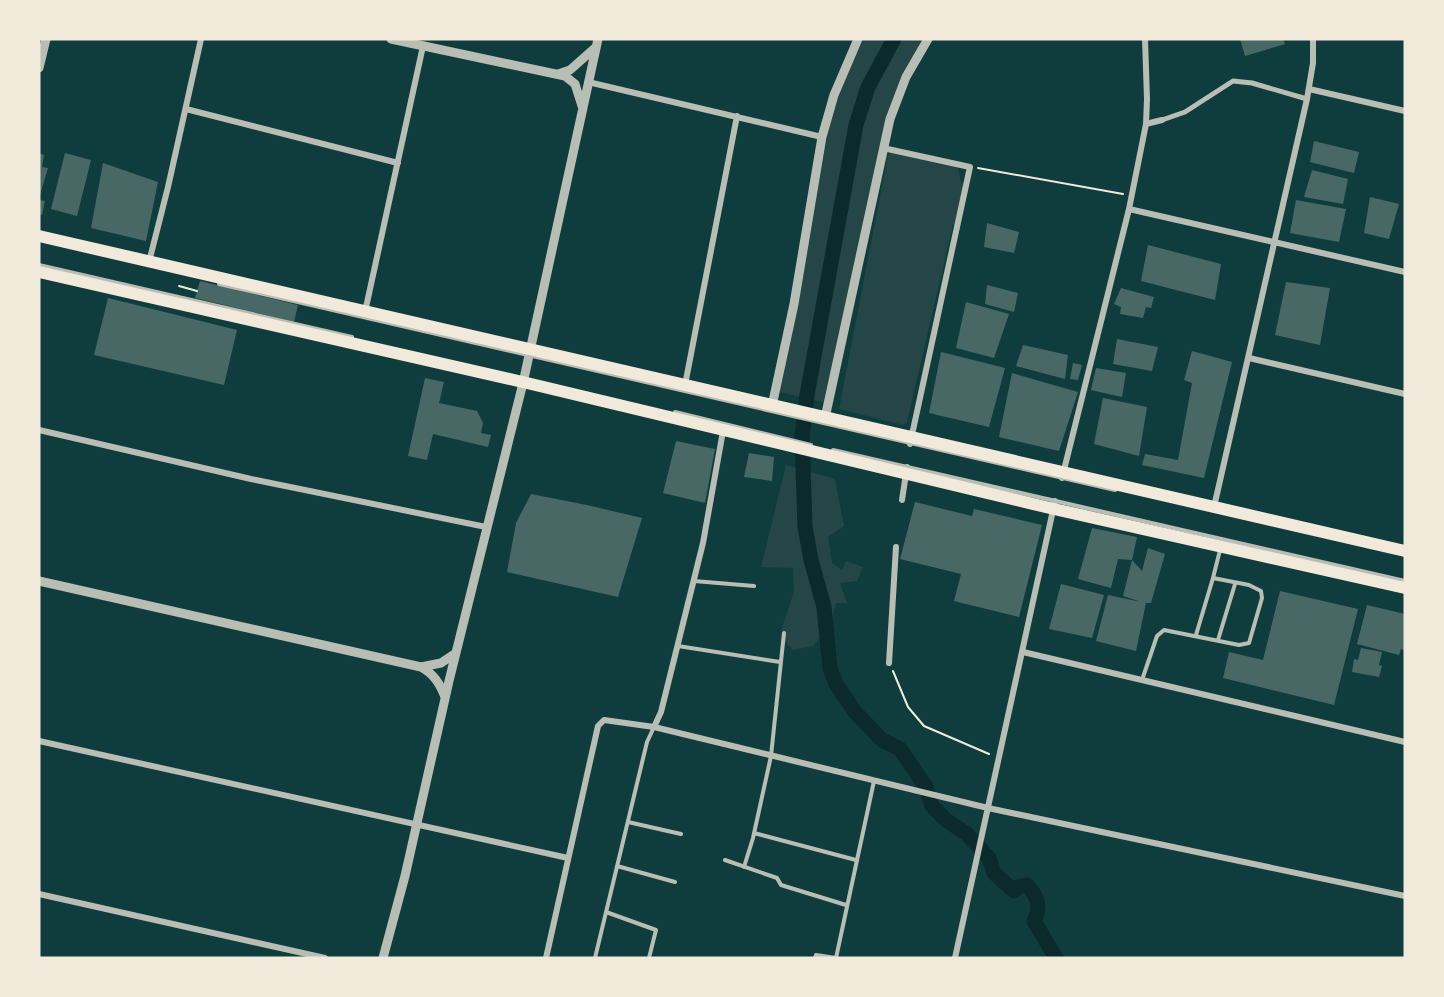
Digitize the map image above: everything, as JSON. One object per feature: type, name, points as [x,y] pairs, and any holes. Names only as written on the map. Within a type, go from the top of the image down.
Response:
[{"type":"main road","points":[[39,236],[529,352],[685,386],[911,441],[1405,551]]},
{"type":"main road","points":[[39,272],[523,380],[723,431],[765,437],[1405,588]]},
{"type":"street","points":[[39,68],[46,39]]},
{"type":"street","points":[[149,262],[201,39]]},
{"type":"street","points":[[390,39],[565,76],[575,84],[582,109]]},
{"type":"street","points":[[774,408],[822,137],[834,95],[858,39]]},
{"type":"street","points":[[823,420],[861,262],[883,148],[906,77],[928,39]]},
{"type":"street","points":[[1063,476],[1129,209],[1146,124],[1148,99],[1145,39]]},
{"type":"street","points":[[1213,510],[1307,99],[1313,63],[1313,39]]},
{"type":"street","points":[[558,74],[570,70],[597,43]]},
{"type":"street","points":[[383,958],[405,876],[445,697],[523,380],[597,43]]},
{"type":"street","points":[[365,312],[423,46]]},
{"type":"street","points":[[1146,124],[1185,112],[1233,81],[1252,83],[1307,99]]},
{"type":"street","points":[[588,82],[822,137]]},
{"type":"street","points":[[1309,89],[1405,111]]},
{"type":"street","points":[[186,109],[398,163]]},
{"type":"street","points":[[685,386],[737,116]]},
{"type":"street","points":[[883,148],[970,166],[911,441]]},
{"type":"street","points":[[1129,209],[1405,272]]},
{"type":"street","points":[[1249,358],[1405,394]]},
{"type":"street","points":[[39,430],[251,479],[486,527]]},
{"type":"street","points":[[654,727],[661,712],[694,581],[723,431]]},
{"type":"street","points":[[902,500],[906,470]]},
{"type":"street","points":[[955,958],[1055,505]]},
{"type":"street","points":[[889,663],[896,547]]},
{"type":"street","points":[[39,581],[421,668],[435,678],[445,697]]},
{"type":"street","points":[[1023,652],[1405,742]]},
{"type":"street","points":[[421,668],[441,663],[456,653]]},
{"type":"street","points":[[546,958],[600,723],[604,720],[654,727],[988,808],[1405,896]]},
{"type":"street","points":[[39,741],[568,858]]},
{"type":"street","points":[[39,894],[325,958]]},
{"type":"lane","points":[[39,242],[774,408]]},
{"type":"lane","points":[[39,265],[765,437]]},
{"type":"lane","points":[[1213,510],[1405,556]]},
{"type":"lane","points":[[1196,635],[1214,578],[1222,543],[1405,581]]},
{"type":"lane","points":[[1142,680],[1156,636],[1164,630],[1239,645],[1249,643],[1262,598],[1261,591],[1249,585],[1214,578]]},
{"type":"lane","points":[[694,581],[754,586]]},
{"type":"lane","points":[[1218,640],[1235,584]]},
{"type":"lane","points":[[744,867],[771,756],[784,633]]},
{"type":"lane","points":[[677,646],[780,662]]},
{"type":"lane","points":[[595,958],[647,742],[654,727]]},
{"type":"lane","points":[[816,957],[836,958],[874,781]]},
{"type":"lane","points":[[628,822],[681,834]]},
{"type":"lane","points":[[754,833],[856,860]]},
{"type":"lane","points":[[725,860],[777,878],[781,885],[846,905]]},
{"type":"lane","points":[[617,866],[675,882]]},
{"type":"lane","points":[[606,912],[656,930],[650,958]]},
{"type":"path","points":[[970,166],[1132,196]]},
{"type":"path","points":[[179,286],[197,291]]},
{"type":"path","points":[[889,663],[908,707],[924,726],[999,759]]},
{"type":"shaded area","points":[[864,39],[924,39],[902,78],[826,403],[779,392],[830,123],[841,87]]},
{"type":"shaded area","points":[[895,150],[958,167],[961,183],[965,184],[956,226],[953,225],[907,422],[903,425],[839,409],[888,155]]},
{"type":"shaded area","points":[[786,465],[835,479],[844,526],[828,537],[832,563],[842,570],[846,561],[863,567],[857,581],[840,583],[847,603],[836,603],[831,624],[813,646],[793,650],[782,639],[782,628],[794,592],[793,568],[761,567]]},
{"type":"building","points":[[1240,39],[1283,39],[1285,44],[1245,56]]},
{"type":"building","points":[[1314,141],[1359,152],[1354,173],[1310,162]]},
{"type":"building","points":[[39,153],[44,155],[42,167],[48,168],[40,195]]},
{"type":"building","points":[[65,153],[91,160],[77,216],[51,209]]},
{"type":"building","points":[[103,163],[158,182],[146,241],[91,228]]},
{"type":"building","points":[[1312,170],[1348,179],[1343,204],[1304,197]]},
{"type":"building","points":[[1370,197],[1399,204],[1389,239],[1364,233]]},
{"type":"building","points":[[39,200],[45,201],[42,215],[39,214]]},
{"type":"building","points":[[1296,200],[1346,209],[1339,242],[1290,233]]},
{"type":"building","points":[[987,223],[1019,232],[1014,253],[984,247]]},
{"type":"building","points":[[1148,245],[1221,264],[1215,300],[1141,281]]},
{"type":"building","points":[[200,281],[298,305],[294,322],[195,298]]},
{"type":"building","points":[[1286,282],[1330,288],[1320,345],[1275,335]]},
{"type":"building","points":[[987,285],[1018,293],[1014,312],[985,304]]},
{"type":"building","points":[[1121,288],[1154,297],[1151,308],[1146,307],[1143,318],[1120,314],[1121,307],[1114,304]]},
{"type":"building","points":[[108,298],[237,330],[224,385],[94,355]]},
{"type":"building","points":[[966,302],[1009,314],[994,358],[956,348]]},
{"type":"building","points":[[1117,339],[1158,347],[1152,371],[1113,364]]},
{"type":"building","points":[[1023,345],[1068,355],[1065,379],[1016,366]]},
{"type":"building","points":[[1192,351],[1232,362],[1204,478],[1142,465],[1145,454],[1178,460],[1192,383],[1184,380]]},
{"type":"building","points":[[941,352],[1005,368],[989,427],[929,413]]},
{"type":"building","points":[[1073,363],[1082,365],[1078,380],[1070,379]]},
{"type":"building","points":[[1096,368],[1126,373],[1122,397],[1091,390]]},
{"type":"building","points":[[1012,373],[1078,392],[1059,451],[999,437]]},
{"type":"building","points":[[425,378],[444,382],[439,403],[477,411],[483,423],[481,433],[491,435],[488,447],[433,434],[427,460],[408,456]]},
{"type":"building","points":[[1103,398],[1147,407],[1139,456],[1094,444]]},
{"type":"building","points":[[676,441],[715,449],[705,503],[663,493]]},
{"type":"building","points":[[749,453],[774,457],[772,481],[744,477]]},
{"type":"building","points":[[531,494],[642,518],[618,597],[507,572],[516,523]]},
{"type":"building","points":[[915,502],[972,516],[974,509],[1042,525],[1019,617],[954,601],[961,574],[900,559]]},
{"type":"building","points":[[1092,528],[1137,537],[1132,560],[1118,559],[1111,588],[1078,579]]},
{"type":"building","points":[[1148,548],[1165,554],[1151,603],[1146,603],[1136,651],[1096,641],[1108,595],[1141,602],[1123,596],[1132,560],[1142,571]]},
{"type":"building","points":[[1061,584],[1104,595],[1092,638],[1049,629]]},
{"type":"building","points":[[1280,591],[1358,609],[1334,705],[1223,678],[1229,652],[1263,660]]},
{"type":"building","points":[[1367,605],[1405,614],[1405,651],[1401,649],[1399,655],[1357,644]]},
{"type":"building","points":[[1361,648],[1382,652],[1379,677],[1352,672],[1354,659],[1358,660]]},
{"type":"waterway","points":[[894,39],[868,87],[856,125],[807,395],[802,436],[805,527],[824,607],[830,668],[836,684],[855,712],[882,740],[900,749],[926,787],[932,806],[946,820],[967,834],[989,858],[994,873],[1014,891],[1018,887],[1027,885],[1036,897],[1038,906],[1034,921],[1056,958]]}]
